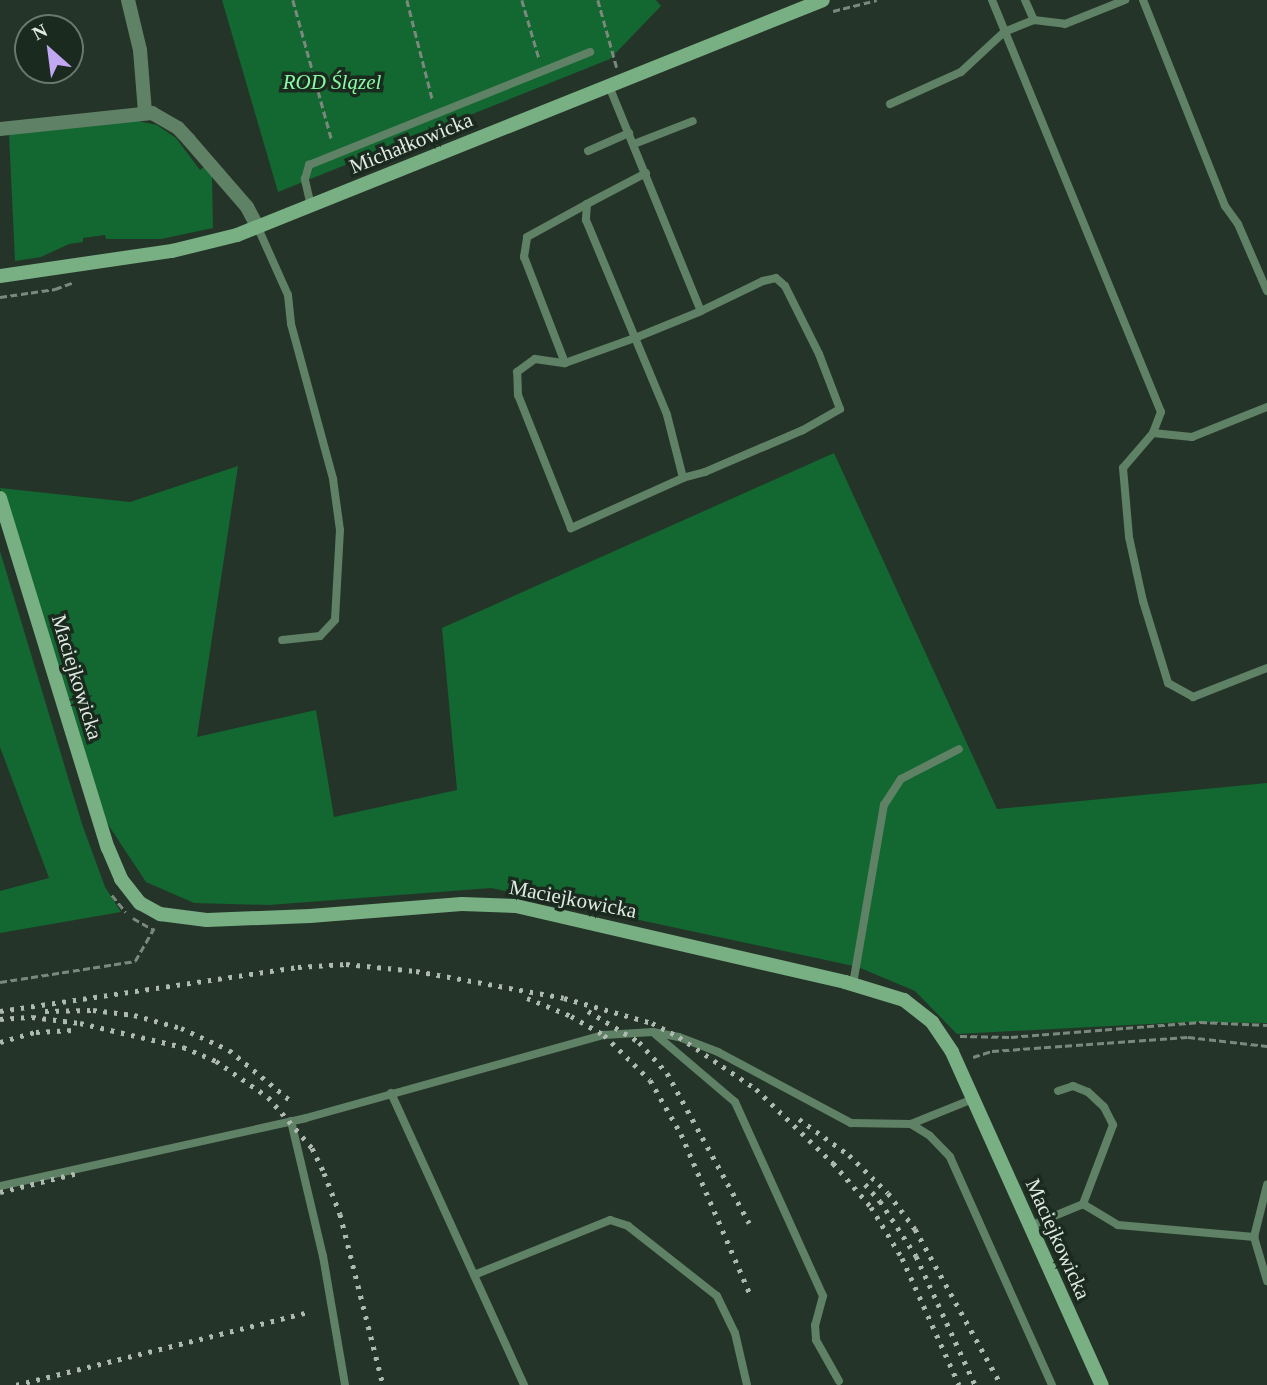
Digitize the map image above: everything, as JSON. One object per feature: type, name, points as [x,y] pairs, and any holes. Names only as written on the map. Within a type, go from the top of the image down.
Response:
[{"type":"street","points":[[128,0],[140,50],[145,112]]},
{"type":"street","name":"Michałkowicka","points":[[0,276],[172,251],[258,228],[824,0]]},
{"type":"street","points":[[0,129],[145,112],[165,120],[183,134],[247,207],[258,228]]},
{"type":"street","name":"Maciejkowicka","points":[[0,498],[108,848],[123,882],[146,908],[160,914],[207,920],[310,916],[462,904],[516,906],[853,984],[904,1000],[932,1022],[956,1062],[1102,1385]]},
{"type":"lane","points":[[992,0],[1161,412],[1153,433],[1123,468],[1132,550],[1143,601],[1168,683],[1193,697],[1267,668]]},
{"type":"lane","points":[[1025,0],[1034,20]]},
{"type":"lane","points":[[890,104],[961,72],[1004,32],[1034,20],[1065,24],[1125,0]]},
{"type":"lane","points":[[1143,0],[1225,206],[1238,224],[1263,271],[1267,291]]},
{"type":"lane","points":[[311,206],[305,179],[309,165],[590,52]]},
{"type":"lane","points":[[615,84],[629,133],[701,311]]},
{"type":"lane","points":[[634,144],[693,121]]},
{"type":"lane","points":[[588,151],[629,133]]},
{"type":"lane","points":[[565,363],[524,257],[527,237],[646,173]]},
{"type":"lane","points":[[587,204],[586,220],[667,415],[683,478]]},
{"type":"lane","points":[[258,228],[288,295],[292,324],[333,479],[341,530],[335,620],[320,636],[282,640]]},
{"type":"lane","points":[[776,278],[785,286],[819,354],[840,409],[803,430],[705,472],[683,478],[571,528],[518,395],[517,372],[535,359],[565,363],[701,311],[763,281],[776,278]]},
{"type":"lane","points":[[1153,433],[1192,437],[1267,407]]},
{"type":"lane","points":[[853,984],[884,805],[901,779],[958,749]]},
{"type":"lane","points":[[653,1032],[735,1102],[823,1296],[815,1325],[816,1340],[839,1381]]},
{"type":"lane","points":[[0,1186],[291,1121],[604,1035],[653,1032],[679,1037],[718,1052],[851,1123],[911,1124],[972,1100]]},
{"type":"lane","points":[[1030,1226],[1083,1204],[1113,1125],[1104,1107],[1088,1092],[1073,1086],[1058,1091]]},
{"type":"lane","points":[[391,1093],[524,1385]]},
{"type":"lane","points":[[291,1121],[323,1256],[345,1385]]},
{"type":"lane","points":[[911,1124],[930,1136],[950,1157],[1052,1385]]},
{"type":"lane","points":[[1267,1185],[1263,1191],[1254,1237],[1267,1281]]},
{"type":"lane","points":[[1083,1204],[1118,1226],[1254,1237]]},
{"type":"lane","points":[[474,1275],[610,1220],[628,1226],[646,1237],[717,1296],[735,1333],[747,1385]]},
{"type":"path","points":[[293,0],[336,155]]},
{"type":"path","points":[[407,0],[436,114]]},
{"type":"path","points":[[522,0],[542,71]]},
{"type":"path","points":[[598,0],[615,84]]},
{"type":"path","points":[[0,297],[55,289],[75,282]]},
{"type":"path","points":[[110,890],[129,915],[160,931]]},
{"type":"path","points":[[0,982],[135,961],[154,928]]},
{"type":"path","points":[[938,1031],[967,1038],[1200,1022],[1267,1025]]},
{"type":"path","points":[[956,1062],[992,1051],[1188,1037],[1267,1046]]},
{"type":"green space","name":"ROD Ślązel","points":[[222,0],[656,0],[661,6],[610,59],[278,192]]},
{"type":"green space","points":[[138,121],[157,125],[176,138],[200,170],[204,167],[212,176],[213,228],[161,239],[106,239],[105,235],[83,238],[83,242],[69,244],[41,257],[15,261],[9,134]]},
{"type":"green space","points":[[834,453],[997,809],[1267,783],[1267,1023],[1187,1022],[957,1034],[915,991],[858,967],[491,888],[269,905],[194,903],[146,882],[107,823],[0,488],[130,502],[238,466],[197,737],[316,710],[334,817],[457,790],[442,628]]},
{"type":"green space","points":[[0,551],[82,824],[105,887],[121,912],[0,933],[0,891],[49,878],[0,747]]},
{"type":"railway","points":[[0,1011],[298,967],[346,964],[416,971],[564,998],[652,1023],[679,1037],[756,1089],[833,1163],[871,1207],[902,1258],[959,1385]]},
{"type":"railway","points":[[527,998],[571,1016],[604,1035],[650,1080],[681,1134],[750,1294]]},
{"type":"railway","points":[[45,1011],[93,1010],[134,1015],[181,1028],[229,1050],[292,1102]]},
{"type":"railway","points":[[588,1011],[639,1042],[667,1073],[749,1223]]},
{"type":"railway","points":[[0,1019],[32,1017],[80,1023],[183,1047],[216,1061],[268,1097],[312,1148],[324,1173],[340,1214],[383,1385]]},
{"type":"railway","points":[[0,1042],[36,1032],[73,1030]]},
{"type":"railway","points":[[799,1119],[849,1155],[888,1193],[915,1229],[1001,1385]]},
{"type":"railway","points":[[0,1192],[78,1173]]},
{"type":"railway","points":[[865,1184],[880,1201],[916,1256],[975,1385]]},
{"type":"railway","points":[[16,1385],[305,1313]]}]
